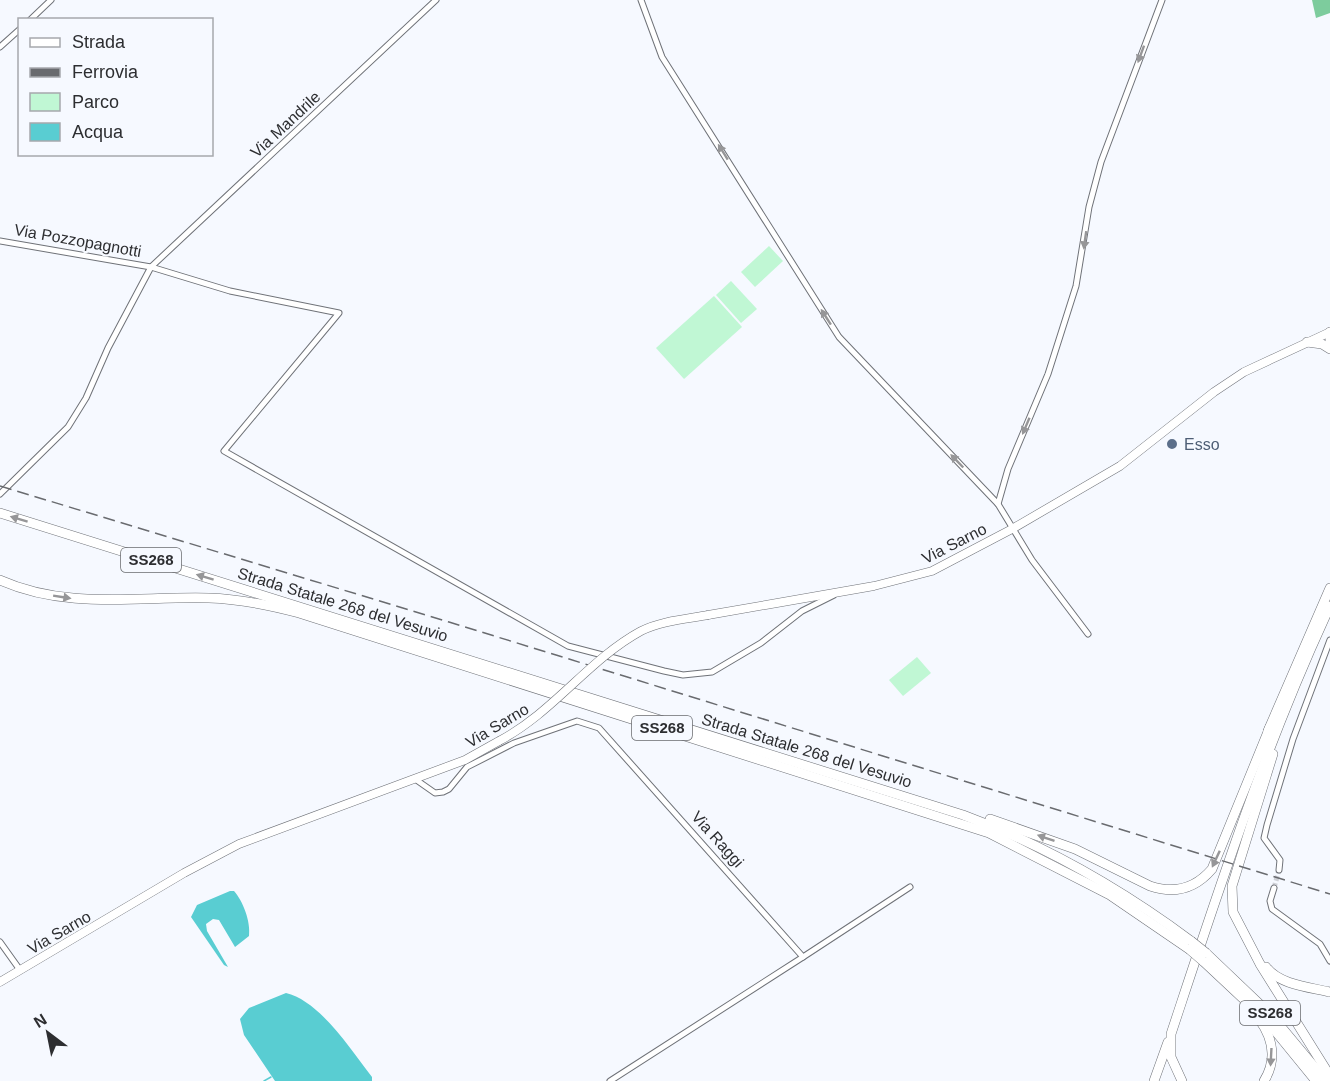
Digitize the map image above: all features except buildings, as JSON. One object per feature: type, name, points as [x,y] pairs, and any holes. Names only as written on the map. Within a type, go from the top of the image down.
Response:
[{"type":"highway","points":[[1330,332],[1330,344]]},
{"type":"highway","points":[[1307,342],[1330,349]]},
{"type":"highway","name":"Strada Statale 268 del Vesuvio","points":[[0,513],[901,794],[992,826],[1036,846],[1113,888],[1190,945],[1272,1016],[1326,1081]]},
{"type":"highway","name":"Strada Statale 268 del Vesuvio","points":[[3,581],[69,598],[227,599],[299,614],[989,833],[1032,853],[1110,895],[1190,945]]},
{"type":"highway","points":[[901,794],[941,803],[1059,843],[1150,886],[1171,891],[1181,890],[1199,882],[1212,869],[1330,588]]},
{"type":"highway","points":[[1229,857],[1276,729],[1330,606]]},
{"type":"highway","points":[[1305,661],[1232,886],[1231,903],[1236,921],[1330,1076]]},
{"type":"highway","points":[[1154,1081],[1172,1034],[1270,727]]},
{"type":"highway","points":[[1255,953],[1277,977],[1330,992]]},
{"type":"highway","points":[[1205,957],[1260,1020],[1268,1034],[1273,1058],[1264,1081]]},
{"type":"highway","name":"Strada Statale 268 del Vesuvio","points":[[1205,957],[1267,1021],[1317,1081]]},
{"type":"highway","points":[[1172,1034],[1171,1057],[1182,1081]]},
{"type":"street","points":[[32,18],[51,0]]},
{"type":"street","name":"Via Mandrile","points":[[0,494],[68,427],[86,398],[108,348],[151,267],[436,0]]},
{"type":"street","points":[[641,0],[662,57],[840,338],[998,504],[1032,560],[1088,634]]},
{"type":"street","points":[[998,504],[1008,469],[1048,374],[1076,286],[1089,207],[1101,162],[1162,0]]},
{"type":"street","points":[[0,47],[18,31]]},
{"type":"street","name":"Via Pozzopagnotti","points":[[0,241],[151,267],[230,291],[339,313],[224,450],[568,646],[674,673],[712,672],[761,642],[802,611],[844,591]]},
{"type":"street","name":"Via Sarno","points":[[0,982],[239,844],[465,760],[500,741],[538,717],[600,661],[643,630],[708,615],[844,591],[925,573],[1012,528],[1120,466],[1214,392],[1244,372],[1330,332]]},
{"type":"street","points":[[1279,870],[1280,860],[1264,838],[1293,739],[1330,640]]},
{"type":"street","name":"Via Raggi","points":[[415,779],[435,793],[443,792],[449,789],[467,767],[514,743],[569,723],[588,722],[599,728],[636,767],[803,957]]},
{"type":"street","points":[[610,1081],[910,887]]},
{"type":"street","points":[[1274,888],[1270,901],[1272,909],[1320,944],[1330,961]]},
{"type":"street","points":[[0,942],[20,970]]},
{"type":"green space","points":[[1312,0],[1330,0],[1330,13],[1316,18]]},
{"type":"green space","points":[[769,246],[783,261],[755,287],[741,272]]},
{"type":"green space","points":[[731,281],[757,309],[741,323],[716,295]]},
{"type":"green space","points":[[714,296],[742,327],[684,379],[656,348]]},
{"type":"green space","points":[[917,657],[931,673],[903,696],[889,680]]},
{"type":"water","points":[[234,891],[243,906],[248,918],[249,936],[235,947],[219,920],[213,919],[206,924],[207,931],[228,967],[224,965],[191,917],[197,905]]},
{"type":"water","points":[[286,993],[299,998],[323,1016],[372,1077],[372,1081],[275,1081],[244,1035],[240,1019],[249,1008]]},
{"type":"waterway","points":[[264,1081],[271,1077]]},
{"type":"tunnel","points":[[1274,888],[1279,870]]},
{"type":"railway","points":[[0,486],[1330,894]]},
{"type":"place","name":"Esso","points":[[1172,444]]}]
